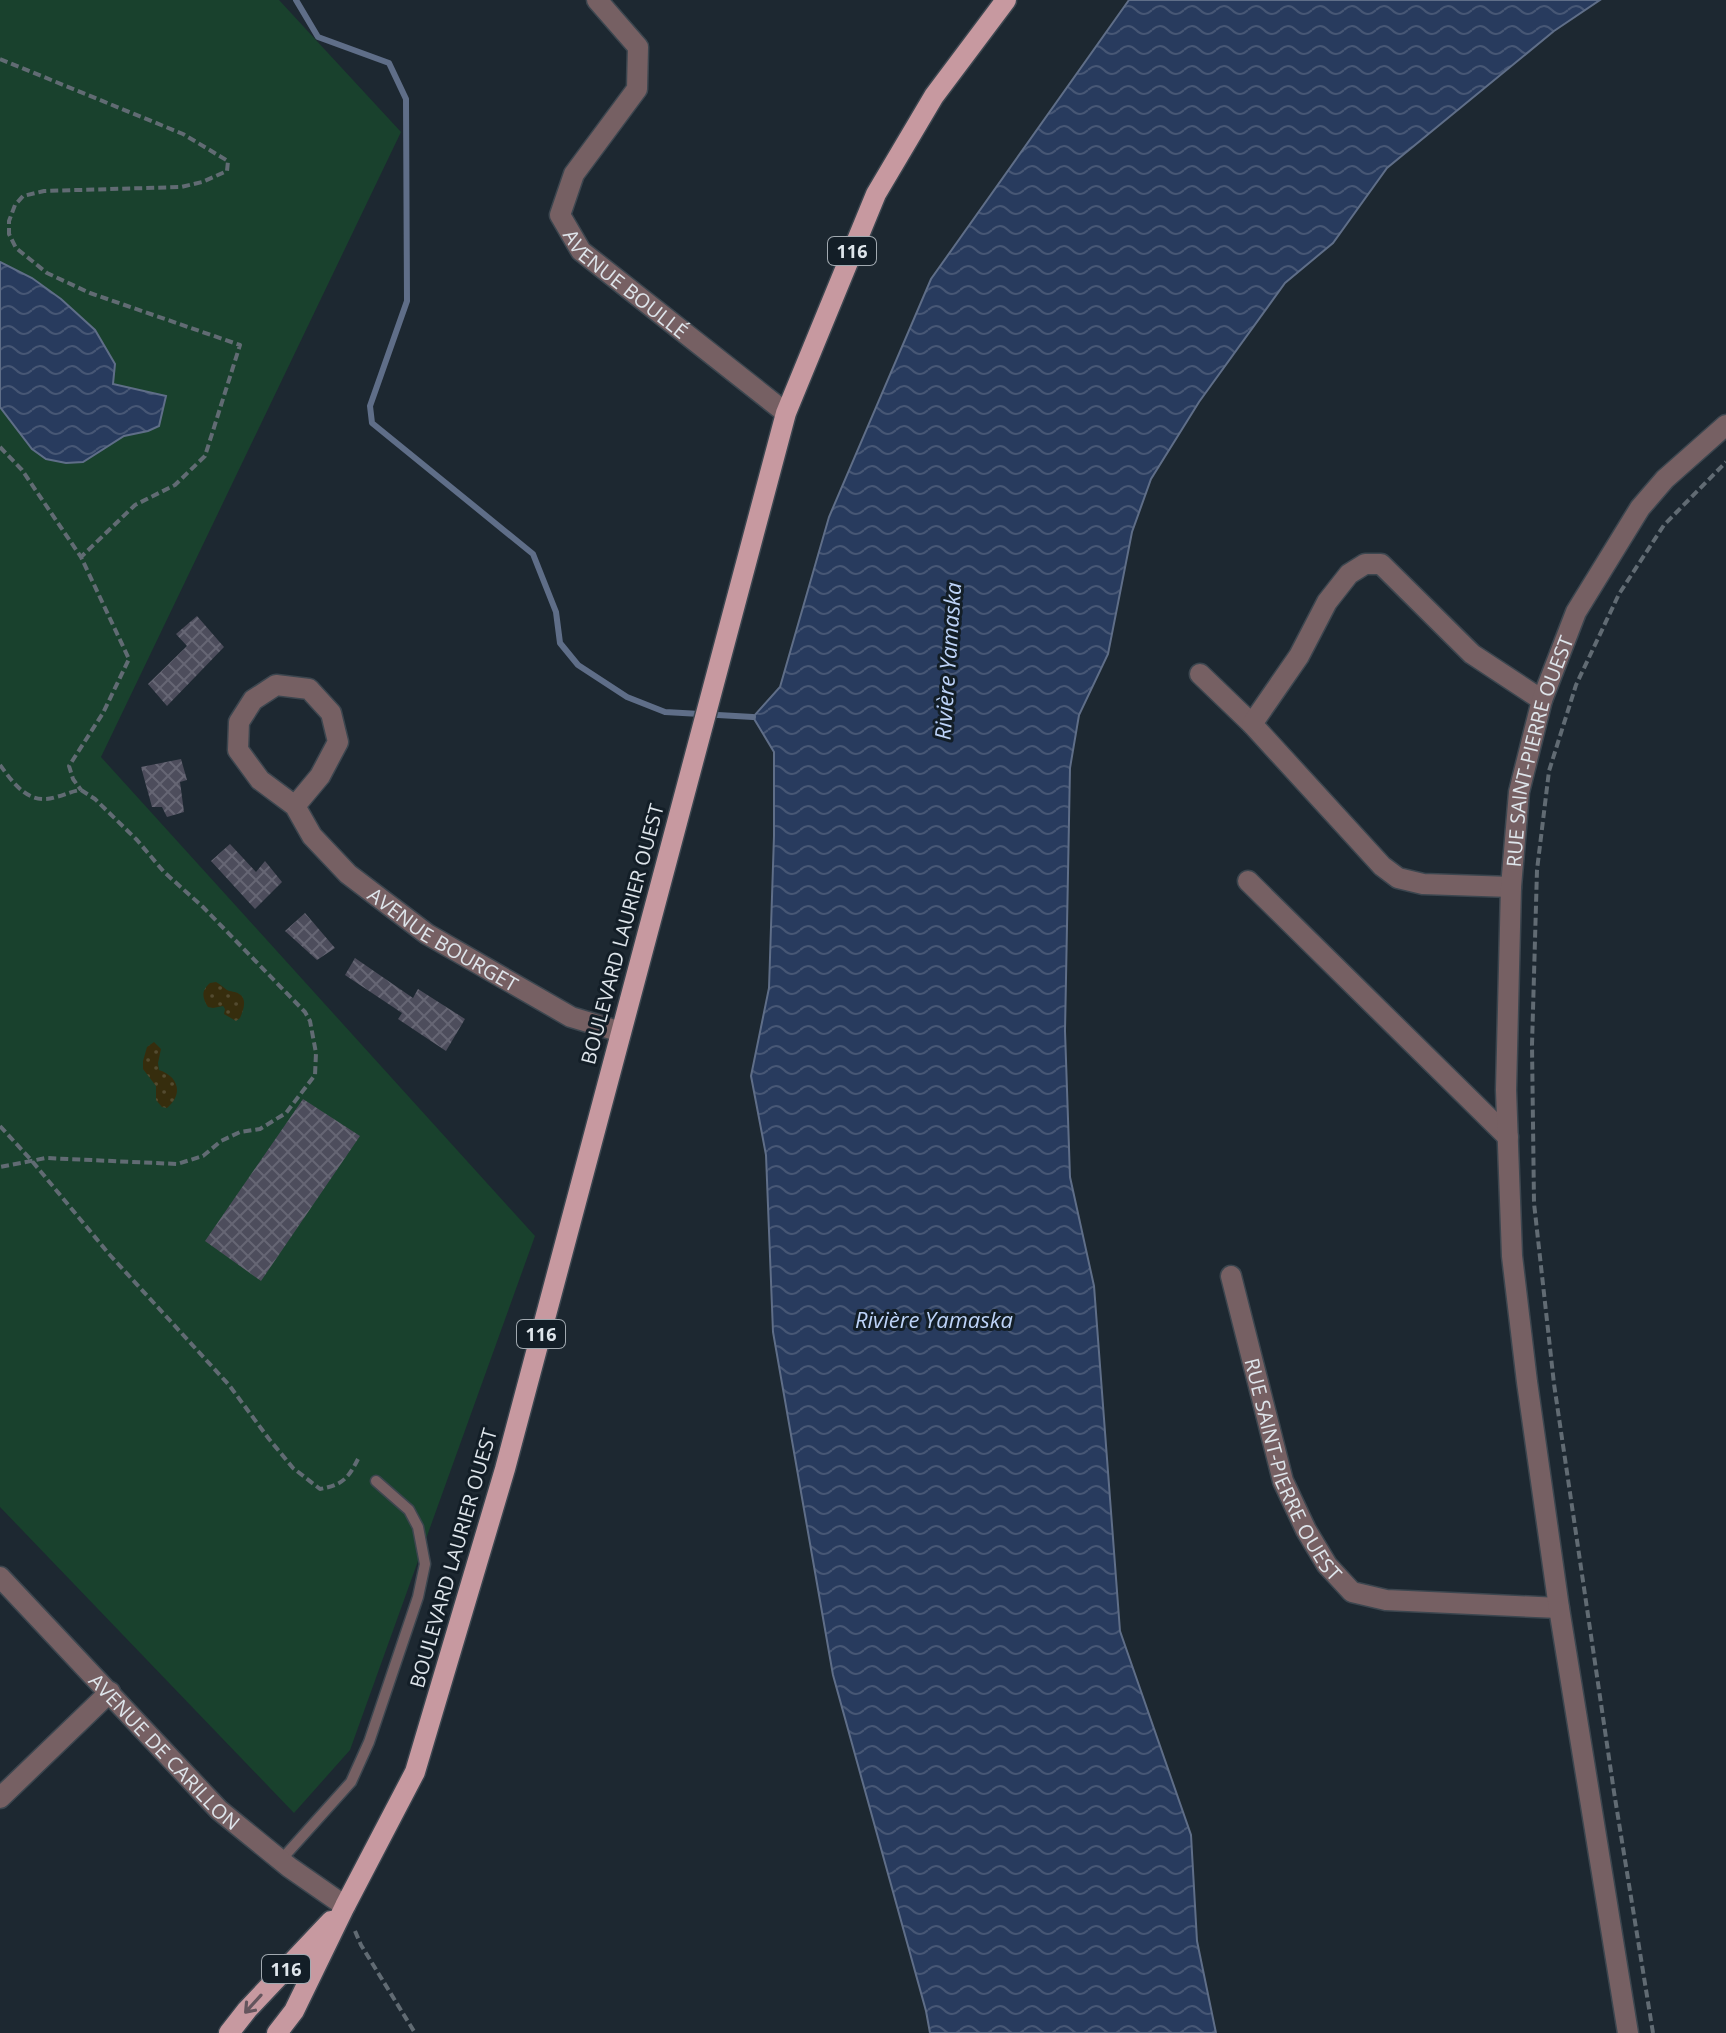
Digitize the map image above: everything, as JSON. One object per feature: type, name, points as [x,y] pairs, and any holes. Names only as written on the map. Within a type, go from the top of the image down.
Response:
[{"type":"main road","name":"BOULEVARD LAURIER OUEST","points":[[277,2033],[294,2011],[415,1772],[505,1469],[786,413],[876,194],[934,96],[1006,0]]},
{"type":"main road","name":"BOULEVARD LAURIER OUEST","points":[[229,2033],[345,1906]]},
{"type":"street","name":"AVENUE BOULLÉ","points":[[597,0],[638,47],[637,89],[574,174],[560,215],[581,251],[786,413]]},
{"type":"street","name":"RUE SAINT-PIERRE OUEST","points":[[1628,2033],[1559,1608],[1512,1256],[1506,1090],[1511,887],[1519,792],[1542,700],[1576,612],[1640,508],[1665,479],[1726,425]]},
{"type":"street","points":[[1252,724],[1299,656],[1327,602],[1349,574],[1365,564],[1381,564],[1472,654],[1542,700]]},
{"type":"street","points":[[1200,674],[1252,724],[1382,866],[1398,878],[1423,884],[1511,887]]},
{"type":"street","name":"AVENUE BOURGET","points":[[295,806],[320,776],[338,742],[331,713],[309,689],[276,685],[253,700],[239,722],[238,750],[260,780],[295,806],[312,836],[348,874],[427,934],[571,1017],[621,1032]]},
{"type":"street","points":[[1248,881],[1508,1137]]},
{"type":"street","name":"RUE SAINT-PIERRE OUEST","points":[[1231,1276],[1283,1481],[1327,1565],[1352,1592],[1386,1600],[1559,1608]]},
{"type":"street","name":"AVENUE DE CARILLON","points":[[0,1577],[219,1810],[345,1906]]},
{"type":"street","points":[[0,1798],[110,1692]]},
{"type":"lane","points":[[281,1860],[351,1782],[369,1742],[418,1597],[425,1564],[418,1527],[409,1510],[376,1481]]},
{"type":"path","points":[[0,59],[183,134],[228,161],[227,171],[217,177],[181,187],[44,191],[23,196],[15,205],[9,221],[9,234],[16,248],[47,273],[90,293],[240,345],[205,456],[175,485],[135,505],[81,557]]},
{"type":"path","points":[[0,447],[22,470],[81,557],[129,659],[103,713],[69,766],[73,779],[81,790],[127,829],[164,872],[203,907],[305,1012],[312,1031],[317,1064],[315,1075],[286,1113],[260,1129],[240,1132],[221,1141],[203,1156],[177,1164],[46,1158],[0,1167]]},
{"type":"path","points":[[1653,2033],[1554,1384],[1534,1203],[1532,1045],[1537,870],[1549,771],[1576,685],[1619,594],[1664,525],[1726,462]]},
{"type":"path","points":[[0,765],[13,783],[36,799],[54,798],[81,790]]},
{"type":"path","points":[[0,1126],[109,1254],[229,1385],[293,1468],[320,1489],[337,1485],[351,1473],[358,1459]]},
{"type":"path","points":[[345,1906],[361,1945],[415,2033]]},
{"type":"green space","points":[[0,0],[279,0],[401,132],[101,757],[535,1236],[350,1750],[294,1813],[0,1507]]},
{"type":"sand","points":[[216,982],[242,996],[244,1005],[236,1021],[224,1014],[223,1006],[208,1007],[203,994],[210,983]]},
{"type":"sand","points":[[154,1042],[161,1049],[159,1070],[171,1076],[177,1091],[167,1108],[156,1100],[156,1086],[143,1069],[147,1047]]},
{"type":"water","name":"Rivière Yamaska","points":[[1129,0],[1600,0],[1554,31],[1387,168],[1333,243],[1285,283],[1199,402],[1151,479],[1132,532],[1108,654],[1079,715],[1070,768],[1065,1031],[1070,1177],[1094,1286],[1120,1631],[1191,1835],[1197,1941],[1216,2033],[930,2033],[833,1675],[773,1332],[766,1155],[751,1076],[769,988],[774,752],[753,717],[780,687],[829,517],[931,279]]},
{"type":"water","points":[[0,262],[32,278],[95,330],[115,364],[113,384],[166,396],[159,426],[124,436],[83,462],[46,459],[32,449],[0,407]]},
{"type":"building","points":[[197,616],[224,647],[167,706],[148,684],[187,646],[176,634]]},
{"type":"building","points":[[181,759],[187,780],[180,782],[184,812],[167,817],[162,807],[152,807],[141,767]]},
{"type":"building","points":[[230,844],[256,872],[265,861],[282,882],[255,909],[211,861]]},
{"type":"building","points":[[305,913],[335,948],[317,960],[285,931]]},
{"type":"building","points":[[355,958],[413,998],[418,989],[465,1019],[446,1051],[398,1019],[402,1013],[345,975]]},
{"type":"building","points":[[303,1099],[360,1136],[261,1281],[205,1241]]},
{"type":"waterway","points":[[296,0],[318,37],[389,63],[406,99],[407,301],[370,406],[372,423],[533,554],[556,612],[560,643],[578,665],[627,697],[665,712],[753,717]]}]
